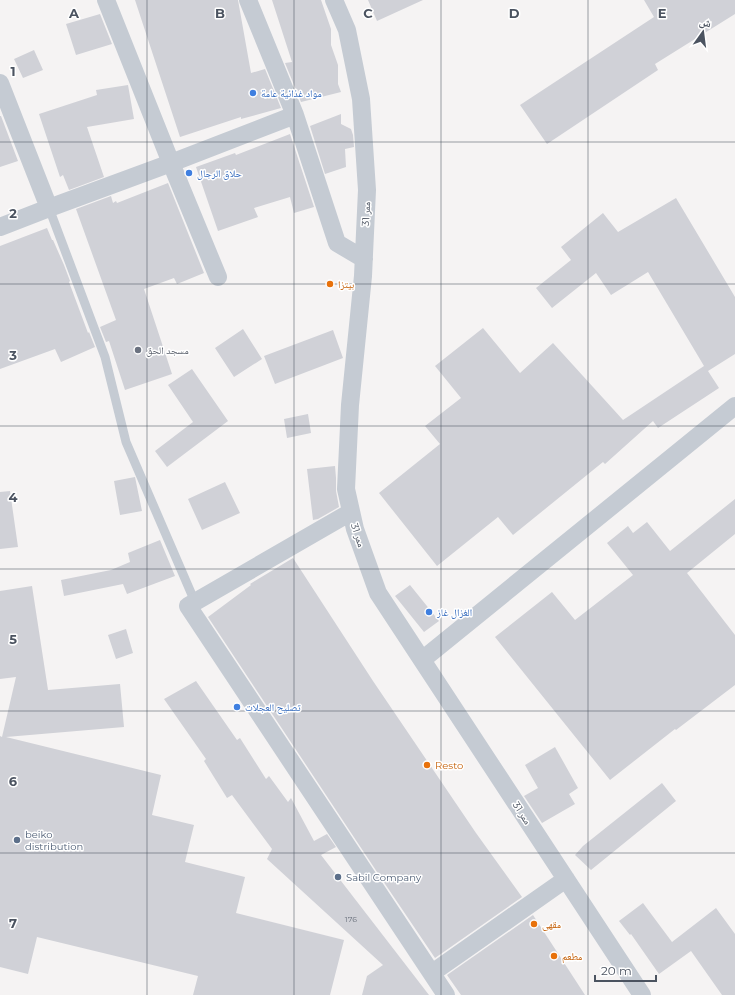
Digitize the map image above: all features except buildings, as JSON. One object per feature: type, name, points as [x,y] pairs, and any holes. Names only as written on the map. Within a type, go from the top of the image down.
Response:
[{"type":"street","points":[[106,0],[218,277]]},
{"type":"street","points":[[248,0],[295,116],[337,243],[364,259]]},
{"type":"street","name":"ممر 31","points":[[334,0],[347,30],[361,99],[367,190],[364,259],[349,420],[346,488],[356,529],[378,593],[642,995]]},
{"type":"street","points":[[0,83],[49,208]]},
{"type":"street","points":[[0,227],[295,116]]},
{"type":"street","points":[[422,660],[735,406]]},
{"type":"street","points":[[351,512],[188,606],[446,995]]},
{"type":"street","points":[[432,973],[566,879]]},
{"type":"lane","points":[[49,208],[105,357],[126,442],[194,602]]},
{"type":"place","name":"مواد غذائية عامة","points":[[253,93]]},
{"type":"place","name":"حلاق الرجال","points":[[189,173]]},
{"type":"place","name":"بيتزا","points":[[330,284]]},
{"type":"place","name":"مسجد الحق","points":[[138,350]]},
{"type":"place","name":"الغزال غاز","points":[[429,612]]},
{"type":"place","name":"تصليح العجلات","points":[[237,707]]},
{"type":"place","name":"Resto","points":[[427,765]]},
{"type":"place","name":"beiko distribution","points":[[17,840]]},
{"type":"place","name":"Sabil Company","points":[[338,877]]},
{"type":"place","name":"مقهى","points":[[534,924]]},
{"type":"place","name":"مطعم","points":[[554,956]]}]
